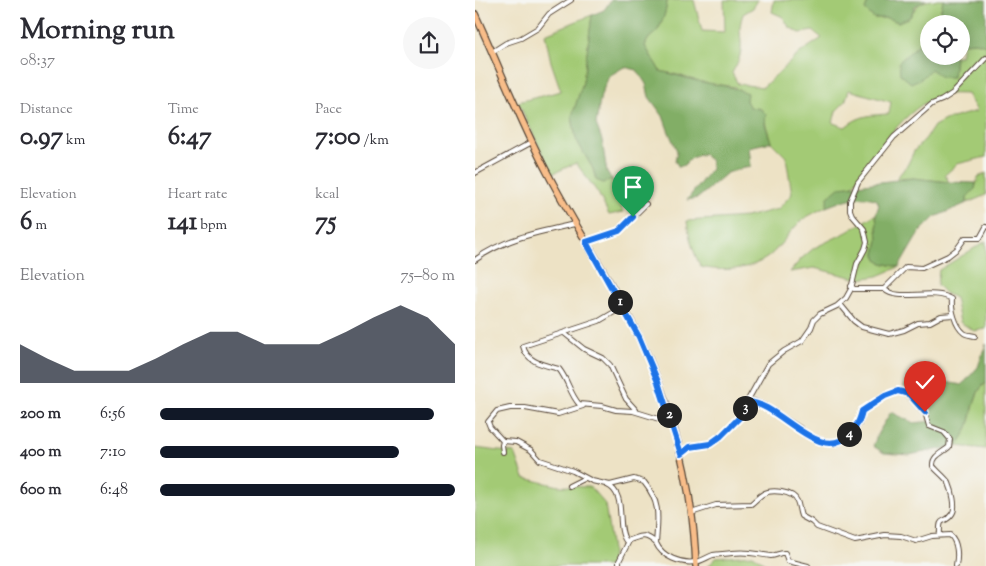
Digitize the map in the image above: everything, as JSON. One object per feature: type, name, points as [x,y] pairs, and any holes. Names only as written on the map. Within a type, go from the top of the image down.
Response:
[{"type":"main road","points":[[475,14],[532,142],[575,224],[625,309],[649,360],[681,454],[691,513],[696,564]]},
{"type":"street","points":[[492,52],[506,43],[521,38],[538,28],[549,14],[571,0]]},
{"type":"street","points":[[681,454],[690,447],[710,444],[721,436],[742,415],[768,364],[784,351],[802,341],[814,320],[820,314],[840,304],[846,298],[857,264],[867,242],[864,229],[851,215],[850,210],[850,201],[858,182],[894,137],[932,104],[953,93],[986,58]]},
{"type":"street","points":[[475,173],[532,142]]},
{"type":"street","points":[[586,242],[619,231],[646,204]]},
{"type":"street","points":[[475,260],[491,249],[516,237],[575,224]]},
{"type":"street","points":[[884,288],[907,267],[923,268],[948,256],[957,249],[965,238],[980,238],[986,227]]},
{"type":"street","points":[[851,286],[854,289],[884,288],[893,294],[947,296],[952,299],[953,315],[964,333],[975,336]]},
{"type":"street","points":[[840,304],[854,321],[862,327],[889,334],[904,330],[918,323],[930,322],[941,316],[953,315]]},
{"type":"street","points":[[625,309],[617,311],[599,321],[523,346],[525,354],[533,361],[559,369],[566,380],[572,396],[579,404],[637,412],[672,423]]},
{"type":"street","points":[[564,333],[584,350],[603,358],[610,365],[626,399],[637,412]]},
{"type":"street","points":[[748,402],[763,405],[800,428],[806,435],[829,443],[837,443],[845,439],[859,424],[862,411],[892,393],[898,391],[909,394],[925,412],[929,426],[944,432],[950,439],[949,447],[935,457],[933,461],[933,466],[949,483],[954,506],[954,512],[951,516],[939,524],[940,535]]},
{"type":"street","points":[[585,405],[559,414],[525,408],[497,410],[488,422],[489,426],[503,441],[516,442],[531,450],[540,460],[610,486],[619,502],[622,535],[626,541],[629,541]]},
{"type":"street","points":[[503,441],[503,452]]},
{"type":"street","points":[[569,486],[585,478]]},
{"type":"street","points":[[603,484],[616,484],[634,479],[644,482],[654,497],[658,508],[656,543],[658,548],[667,556],[696,564],[714,555],[748,551],[773,556],[782,553],[785,554],[788,560],[809,566]]},
{"type":"street","points":[[691,513],[716,505],[751,504],[768,491],[778,492],[793,496],[797,501],[801,516],[817,527],[855,541],[885,535],[901,536],[916,541],[940,535],[950,535],[954,538],[956,566]]},
{"type":"street","points":[[619,566],[619,561],[629,541],[634,537],[644,536],[656,543]]},
{"type":"green space","points":[[611,0],[667,0],[661,24],[645,46],[660,71],[747,93],[746,101],[750,107],[761,109],[766,114],[765,124],[771,142],[749,147],[751,166],[727,173],[698,198],[687,200],[711,169],[711,161],[703,154],[691,158],[679,167],[675,161],[677,151],[663,116],[649,97],[646,84],[637,70],[624,67],[609,76],[601,95],[596,124],[602,140],[607,173],[612,179],[603,183],[596,180],[593,169],[576,139],[572,116],[583,82],[592,15],[604,10]]},
{"type":"green space","points":[[667,0],[694,0],[702,31],[725,32],[724,0],[758,0],[753,8],[743,14],[740,29],[740,53],[732,73],[738,84],[763,87],[801,52],[822,38],[813,31],[800,33],[789,27],[783,17],[772,12],[774,0],[869,0],[865,10],[874,18],[887,18],[898,22],[910,17],[916,7],[923,2],[943,0],[939,15],[920,15],[920,42],[899,62],[922,78],[931,69],[953,77],[954,65],[970,65],[970,42],[986,45],[986,157],[957,164],[945,175],[949,182],[913,178],[896,179],[908,164],[914,151],[934,126],[945,120],[977,111],[967,94],[947,94],[930,100],[904,120],[893,132],[853,185],[833,194],[826,207],[800,222],[768,257],[753,265],[736,269],[709,269],[701,267],[692,245],[687,221],[746,217],[778,209],[792,194],[786,157],[771,142],[761,109],[750,107],[735,87],[700,82],[660,71],[645,46],[649,38],[659,28],[664,16]],"holes":[[[849,90],[891,102],[889,114],[865,116],[845,127],[833,123],[836,111],[845,102]]]},
{"type":"green space","points":[[869,0],[926,0],[915,6],[910,17],[898,22],[887,18],[874,18],[865,10]]},
{"type":"green space","points":[[943,0],[986,0],[986,45],[970,42],[970,15],[940,14]]},
{"type":"green space","points":[[592,15],[583,82],[572,117],[576,139],[593,169],[596,180],[603,182],[612,179],[623,212],[609,215],[598,193],[576,163],[552,174],[518,102],[561,91],[551,62],[545,34]]},
{"type":"green space","points":[[920,42],[920,65],[954,65],[953,77],[941,77],[931,69],[922,78],[911,83],[900,74],[899,62]]},
{"type":"green space","points":[[986,173],[986,195],[967,203],[967,197],[975,189],[978,177]]},
{"type":"green space","points":[[913,178],[976,183],[975,189],[967,197],[967,203],[935,217],[919,233],[899,267],[882,263],[877,260],[875,254],[878,240],[876,214],[879,205],[877,200],[864,197],[845,200],[826,207],[828,197],[840,187]]},
{"type":"green space","points":[[876,214],[878,240],[875,254],[877,260],[899,267],[878,276],[859,279],[814,268],[790,272],[814,248],[847,232]]},
{"type":"green space","points":[[986,241],[986,329],[974,331],[960,322],[955,298],[945,293],[937,285],[939,270]]},
{"type":"green space","points":[[986,344],[986,383],[976,396],[968,427],[957,446],[909,455],[884,453],[873,446],[878,433],[891,412],[914,423],[931,421],[924,406],[904,387],[908,375],[962,385],[978,367]]},
{"type":"green space","points":[[986,383],[986,449],[957,446],[968,427],[979,391]]},
{"type":"green space","points":[[475,448],[515,453],[524,478],[559,486],[590,487],[605,504],[612,550],[611,566],[475,566]]},
{"type":"green space","points":[[753,555],[769,566],[708,566],[716,558]]},
{"type":"route","points":[[633,217],[619,231],[586,242],[639,337],[658,382],[681,454],[690,447],[710,444],[716,440],[742,415],[748,402],[763,405],[800,428],[806,435],[829,443],[837,443],[845,439],[859,424],[862,411],[885,396],[898,391],[909,394],[925,412]]}]
